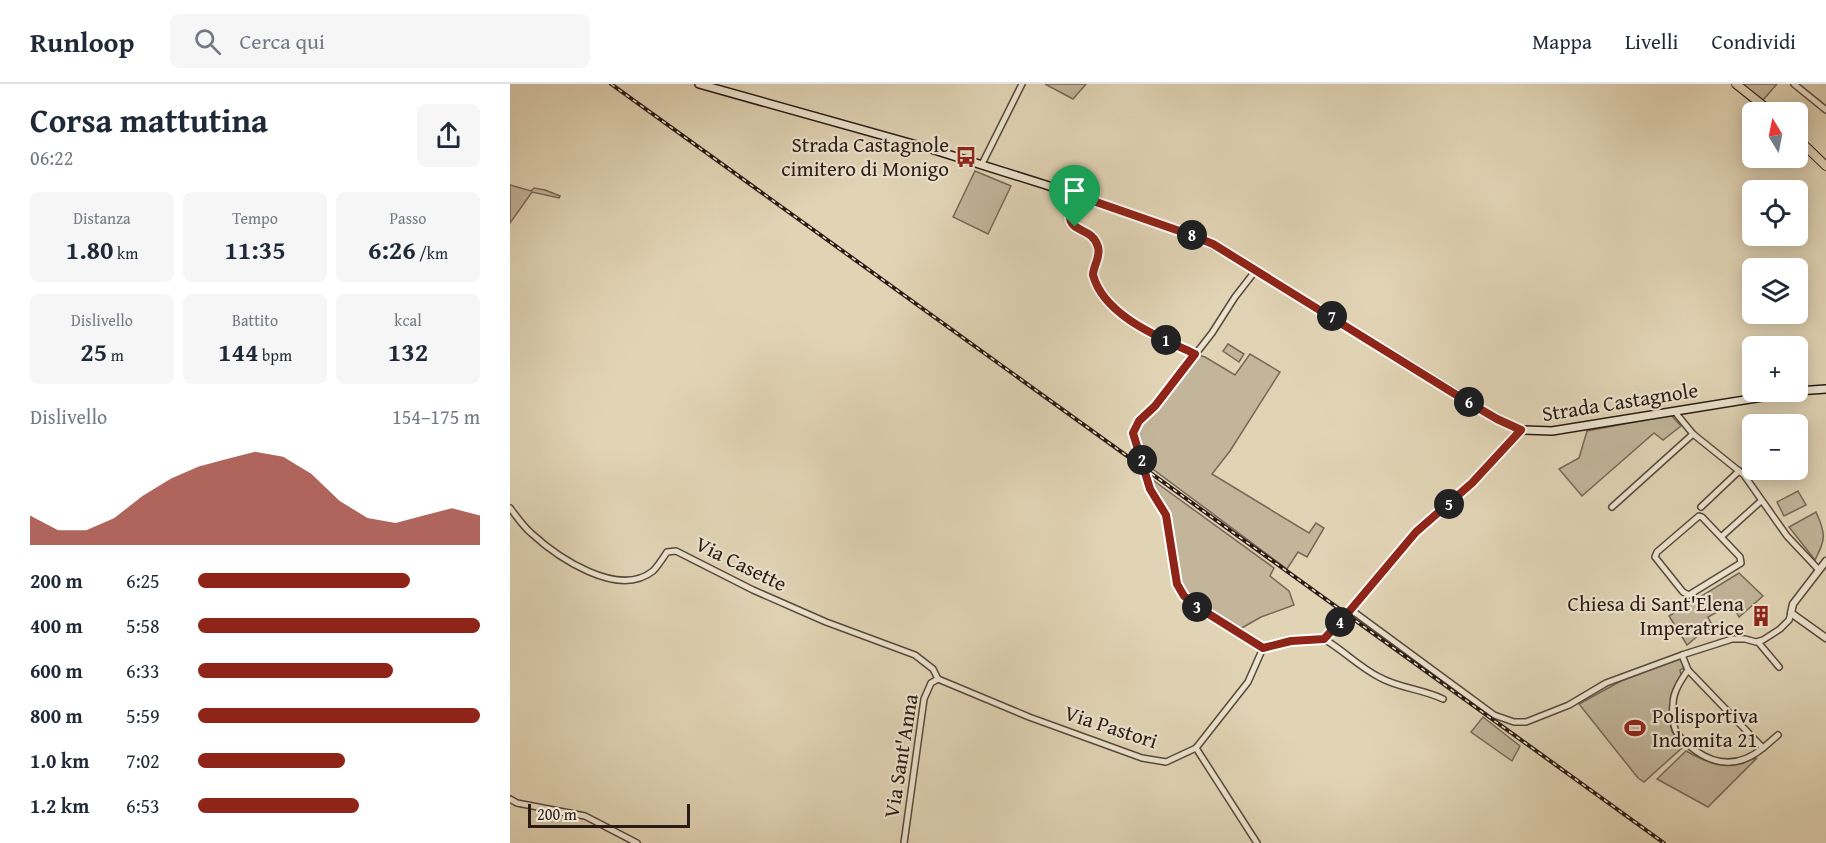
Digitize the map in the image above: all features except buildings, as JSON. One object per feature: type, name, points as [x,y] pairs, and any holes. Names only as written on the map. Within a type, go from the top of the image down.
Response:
[{"type":"main road","name":"Strada Castagnole","points":[[699,84],[982,164],[1202,239],[1463,399],[1521,430],[1552,431],[1742,400]]},
{"type":"main road","points":[[1736,84],[1758,102]]},
{"type":"main road","points":[[1808,149],[1826,166]]},
{"type":"main road","name":"Strada Castagnole","points":[[1808,390],[1826,388]]},
{"type":"street","points":[[982,164],[1022,84]]},
{"type":"street","points":[[1794,84],[1826,110]]},
{"type":"street","points":[[1076,195],[1069,211],[1070,218],[1075,227],[1092,237],[1097,244],[1099,252],[1093,275],[1102,292],[1133,323],[1195,354]]},
{"type":"street","points":[[1256,270],[1155,406],[1135,427],[1134,439],[1143,461],[1150,489],[1166,515],[1175,576],[1184,596],[1196,606],[1263,648],[1291,641],[1324,639],[1381,679],[1426,691],[1443,699]]},
{"type":"street","points":[[1675,412],[1693,434],[1744,475],[1787,536],[1819,570]]},
{"type":"street","points":[[1324,639],[1416,532],[1472,483],[1521,430]]},
{"type":"street","points":[[1612,507],[1693,434]]},
{"type":"street","points":[[1701,507],[1739,471]]},
{"type":"street","points":[[1721,537],[1761,501]]},
{"type":"street","name":"Via Casette","points":[[510,508],[530,532],[548,547],[594,575],[613,580],[634,579],[652,571],[667,552],[676,551],[753,590],[826,622],[915,655],[933,669],[938,679]]},
{"type":"street","points":[[1699,516],[1721,537],[1740,556],[1741,563],[1689,595],[1683,592],[1655,557],[1657,552],[1699,516]]},
{"type":"street","points":[[1758,642],[1780,629],[1789,620],[1793,604],[1826,561]]},
{"type":"street","points":[[1350,609],[1494,715],[1514,722],[1527,722],[1569,705],[1606,683],[1732,639],[1758,642],[1779,667]]},
{"type":"street","points":[[1791,613],[1826,638]]},
{"type":"street","name":"Via Pastori","points":[[938,679],[1029,717],[1142,758],[1166,762],[1196,748],[1248,682],[1263,648]]},
{"type":"street","points":[[1682,655],[1688,670],[1763,748]]},
{"type":"street","points":[[1688,670],[1672,702],[1676,730],[1688,746],[1710,760],[1730,763],[1754,756],[1778,735]]},
{"type":"street","name":"Via Sant'Anna","points":[[904,843],[924,699],[931,683],[938,679]]},
{"type":"street","points":[[1196,748],[1257,843]]},
{"type":"street","points":[[510,799],[517,803],[585,816],[637,843]]},
{"type":"shaded area","points":[[1045,84],[1086,84],[1073,99]]},
{"type":"shaded area","points":[[1742,84],[1777,84],[1763,100]]},
{"type":"shaded area","points":[[975,171],[1011,186],[988,234],[953,217]]},
{"type":"shaded area","points":[[510,185],[531,191],[534,188],[545,190],[560,196],[559,198],[532,192],[510,223]]},
{"type":"shaded area","points":[[1228,344],[1244,354],[1239,362],[1223,351]]},
{"type":"shaded area","points":[[1195,354],[1205,357],[1235,375],[1250,354],[1280,372],[1230,451],[1212,474],[1309,533],[1316,523],[1324,528],[1307,557],[1298,552],[1287,569],[1150,467],[1141,446],[1137,428]]},
{"type":"shaded area","points":[[1671,415],[1681,426],[1663,440],[1654,433],[1582,496],[1559,469],[1579,458],[1587,431]]},
{"type":"shaded area","points":[[1150,478],[1274,568],[1270,576],[1289,591],[1294,605],[1261,617],[1240,629],[1191,597],[1179,575],[1170,514]]},
{"type":"shaded area","points":[[1798,491],[1806,505],[1784,516],[1777,502]]},
{"type":"shaded area","points":[[1816,512],[1822,526],[1823,541],[1815,560],[1789,527]]},
{"type":"shaded area","points":[[1739,573],[1763,596],[1739,617],[1732,604],[1708,617],[1713,627],[1687,645],[1669,616]]},
{"type":"shaded area","name":"Polisportiva Indomita 21","points":[[1680,658],[1685,667],[1680,670],[1681,675],[1673,694],[1670,724],[1683,747],[1644,782],[1638,778],[1579,704],[1621,681]]},
{"type":"shaded area","points":[[1483,717],[1520,746],[1512,761],[1471,732]]},
{"type":"shaded area","points":[[1686,751],[1720,764],[1757,758],[1708,807],[1657,779]]},
{"type":"railway","points":[[611,84],[1664,843]]},
{"type":"place","name":"Strada Castagnole cimitero di Monigo","points":[[966,157]]},
{"type":"place","name":"Chiesa di Sant'Elena Imperatrice","points":[[1761,616]]},
{"type":"place","name":"Polisportiva Indomita 21","points":[[1635,728]]},
{"type":"route","points":[[1076,195],[1202,239],[1463,399],[1521,430],[1472,483],[1416,532],[1324,639],[1291,641],[1263,648],[1184,596],[1177,584],[1166,515],[1150,489],[1143,461],[1134,439],[1133,433],[1139,421],[1155,406],[1195,354],[1133,323],[1109,301],[1094,278],[1093,271],[1099,248],[1092,237],[1075,227],[1069,211],[1076,195]]}]
